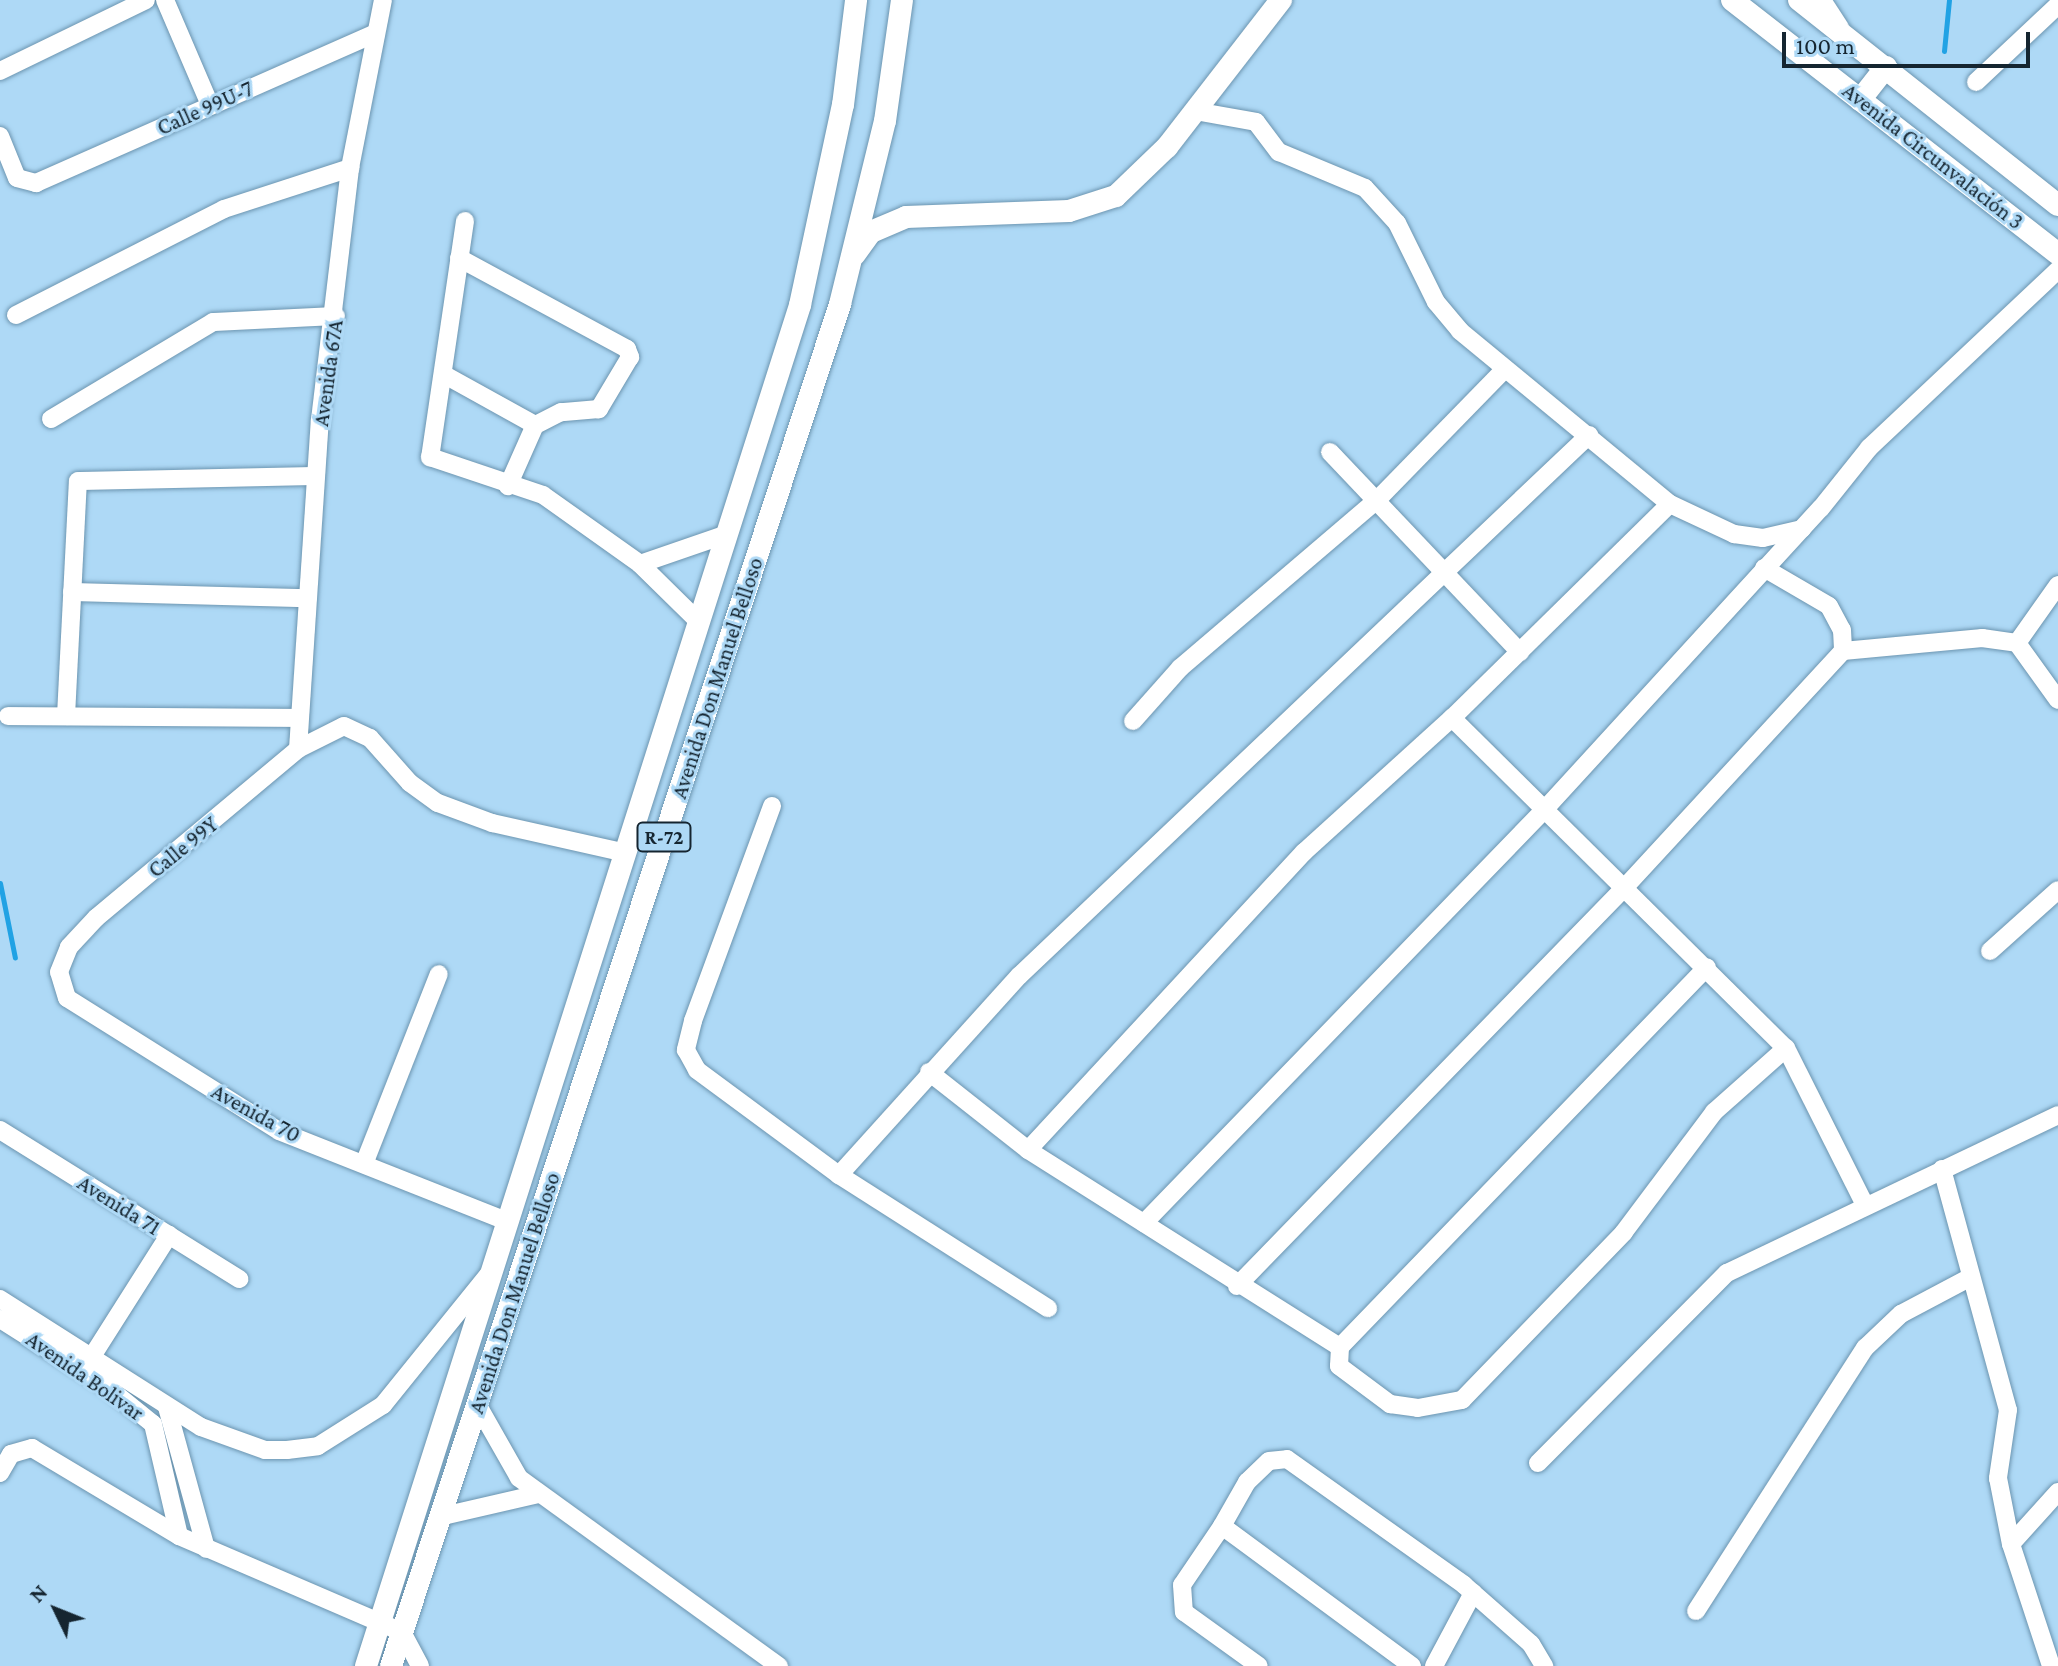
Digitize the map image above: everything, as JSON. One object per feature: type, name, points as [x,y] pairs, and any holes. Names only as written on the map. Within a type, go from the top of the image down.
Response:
[{"type":"main road","name":"Avenida Don Manuel Belloso","points":[[366,1666],[800,305],[843,105],[856,0]]},
{"type":"main road","name":"Avenida Don Manuel Belloso","points":[[391,1666],[443,1516],[852,258],[885,121],[902,0]]},
{"type":"main road","points":[[852,258],[871,232],[906,217],[1069,211],[1116,196],[1195,111],[1281,0]]},
{"type":"main road","name":"Avenida Circunvalación 3","points":[[1732,0],[2058,254]]},
{"type":"main road","name":"Avenida Circunvalación 3","points":[[1799,0],[2058,205]]},
{"type":"main road","points":[[1860,100],[1886,67]]},
{"type":"street","points":[[0,71],[146,0]]},
{"type":"street","points":[[165,0],[210,105]]},
{"type":"street","name":"Avenida 67A","points":[[298,749],[316,476],[350,168],[383,0]]},
{"type":"street","points":[[1822,0],[1843,33]]},
{"type":"street","points":[[1976,82],[2058,5]]},
{"type":"street","name":"Calle 99U-7","points":[[0,136],[17,178],[36,183],[374,34]]},
{"type":"street","points":[[1195,111],[1256,122],[1279,152],[1365,188],[1397,223],[1436,302],[1504,370],[1589,435],[1670,504],[1734,534],[1763,538],[1802,529]]},
{"type":"street","points":[[16,315],[224,209],[350,168]]},
{"type":"street","points":[[465,221],[430,457],[508,486],[543,495],[640,564],[700,623]]},
{"type":"street","points":[[459,258],[627,349],[630,357],[599,409],[561,412],[535,425],[508,486]]},
{"type":"street","points":[[1144,1223],[1545,809],[1935,379],[2058,270]]},
{"type":"street","points":[[51,419],[213,322],[336,316]]},
{"type":"street","points":[[1133,721],[1180,668],[1378,499],[1504,370]]},
{"type":"street","points":[[443,374],[535,425]]},
{"type":"street","points":[[839,1175],[1019,976],[1448,573],[1589,435]]},
{"type":"street","points":[[1330,452],[1378,499],[1520,652]]},
{"type":"street","points":[[66,716],[78,481],[316,476]]},
{"type":"street","points":[[1028,1150],[1304,852],[1452,718],[1670,504]]},
{"type":"street","points":[[640,564],[727,534]]},
{"type":"street","points":[[1764,568],[1829,606],[1842,630],[1843,651]]},
{"type":"street","points":[[2017,643],[2058,585]]},
{"type":"street","points":[[72,592],[307,598]]},
{"type":"street","points":[[1237,1286],[1626,886],[1843,651],[1982,638],[2017,643],[2058,700]]},
{"type":"street","points":[[8,716],[298,718]]},
{"type":"street","points":[[1452,718],[1626,886],[1786,1048],[1864,1203]]},
{"type":"street","name":"Calle 99Y","points":[[69,947],[298,749],[344,726],[355,727],[438,803],[492,823],[626,853]]},
{"type":"street","points":[[772,806],[686,1050],[715,1085],[839,1175],[1048,1308]]},
{"type":"street","points":[[1990,951],[2058,890]]},
{"type":"street","name":"Avenida 70","points":[[69,947],[59,972],[67,998],[279,1131],[509,1222]]},
{"type":"street","points":[[1707,967],[1340,1347],[1339,1366],[1390,1404],[1418,1408],[1462,1400],[1624,1232],[1714,1112],[1786,1048]]},
{"type":"street","points":[[364,1164],[439,974]]},
{"type":"street","points":[[929,1072],[1028,1150],[1237,1286],[1340,1347]]},
{"type":"street","points":[[1538,1463],[1727,1273],[1864,1203],[2058,1115]]},
{"type":"street","name":"Avenida 71","points":[[0,1130],[239,1279]]},
{"type":"street","points":[[1942,1169],[2008,1410],[1998,1478],[2011,1544],[2051,1666]]},
{"type":"street","points":[[91,1358],[169,1235]]},
{"type":"street","points":[[0,1299],[167,1407],[227,1439],[265,1450],[318,1446],[354,1429],[383,1405],[495,1267]]},
{"type":"street","points":[[1696,1611],[1865,1348],[1901,1314],[1971,1277]]},
{"type":"street","name":"Avenida Bolivar","points":[[0,1319],[153,1424],[179,1536]]},
{"type":"street","points":[[477,1404],[502,1457],[538,1494],[779,1666]]},
{"type":"street","points":[[167,1407],[206,1549]]},
{"type":"street","points":[[0,1473],[11,1454],[32,1448],[179,1536],[402,1632],[420,1666]]},
{"type":"street","points":[[1259,1666],[1184,1612],[1182,1585],[1247,1482],[1269,1461],[1287,1459],[1473,1593],[1531,1644],[1544,1666]]},
{"type":"street","points":[[2011,1544],[2058,1492]]},
{"type":"street","points":[[443,1516],[538,1494]]},
{"type":"street","points":[[1222,1526],[1412,1666]]},
{"type":"street","points":[[1434,1666],[1473,1593]]},
{"type":"waterway","points":[[1944,51],[1949,0]]},
{"type":"waterway","points":[[0,883],[15,958]]}]
